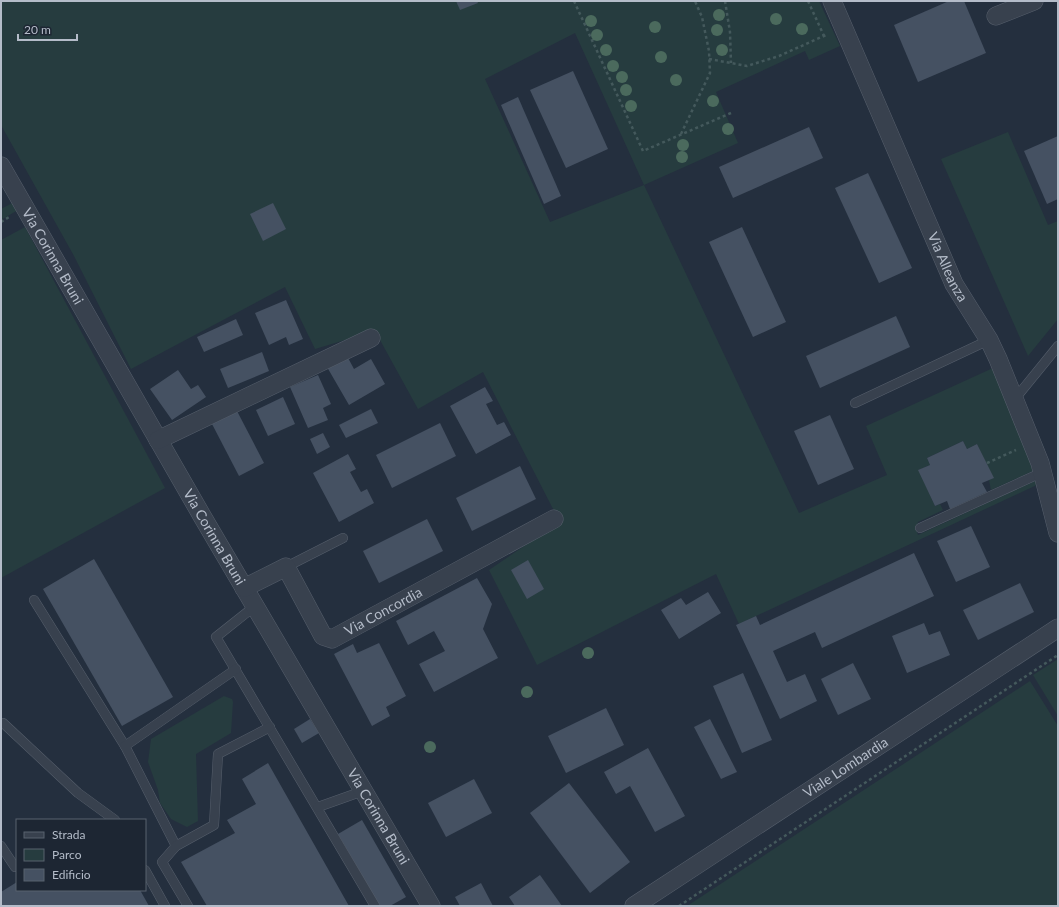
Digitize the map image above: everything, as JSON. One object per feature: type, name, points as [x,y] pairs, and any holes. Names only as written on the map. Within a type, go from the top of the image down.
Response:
[{"type":"street","name":"Via Alleanza","points":[[832,1],[954,284],[989,340],[1043,472],[1058,532]]},
{"type":"street","points":[[996,16],[1034,1]]},
{"type":"street","name":"Via Corinna Bruni","points":[[1,166],[254,606],[431,906]]},
{"type":"street","points":[[158,440],[371,338]]},
{"type":"street","name":"Via Concordia","points":[[286,567],[323,636],[332,639],[554,519]]},
{"type":"street","points":[[244,588],[286,567]]},
{"type":"street","name":"Viale Lombardia","points":[[634,906],[1058,628]]},
{"type":"lane","points":[[855,403],[989,340]]},
{"type":"lane","points":[[1014,400],[1058,346]]},
{"type":"lane","points":[[920,528],[1043,472]]},
{"type":"lane","points":[[286,567],[343,538]]},
{"type":"lane","points":[[34,600],[125,746],[176,846]]},
{"type":"lane","points":[[254,606],[216,636],[375,906]]},
{"type":"lane","points":[[125,746],[236,669]]},
{"type":"lane","points":[[1,724],[3,723],[78,794],[114,819]]},
{"type":"lane","points":[[188,906],[162,862],[176,846],[214,825],[218,754],[270,727]]},
{"type":"lane","points":[[318,808],[363,792]]},
{"type":"lane","points":[[1,846],[14,867]]},
{"type":"lane","points":[[146,872],[165,906]]},
{"type":"path","points":[[574,1],[643,151],[731,113]]},
{"type":"path","points":[[681,134],[710,73],[702,17],[695,1]]},
{"type":"path","points":[[726,1],[730,32],[731,63]]},
{"type":"path","points":[[808,1],[824,36]]},
{"type":"path","points":[[709,59],[747,66],[779,56],[844,28]]},
{"type":"path","points":[[987,464],[1019,449]]},
{"type":"path","points":[[679,906],[1058,654]]},
{"type":"green space","points":[[1,1],[819,1],[840,46],[809,60],[805,51],[716,92],[738,143],[644,185],[799,513],[887,475],[866,426],[993,368],[1035,470],[991,490],[989,480],[993,478],[977,444],[967,449],[963,441],[927,458],[930,465],[919,470],[935,506],[940,504],[943,510],[918,522],[916,529],[918,535],[1039,479],[1041,483],[739,624],[716,574],[537,665],[489,570],[561,521],[552,507],[483,372],[418,409],[375,331],[315,349],[285,287],[131,369],[74,256],[1,125]],"holes":[[[575,33],[644,185],[550,222],[485,79]]]},
{"type":"green space","points":[[1008,132],[1048,225],[1058,221],[1058,319],[1028,356],[941,159]]},
{"type":"green space","points":[[14,202],[18,210],[1,220],[1,209]]},
{"type":"green space","points":[[25,227],[165,488],[1,578],[1,240]]},
{"type":"green space","points":[[1058,659],[1058,716],[1033,675]]},
{"type":"green space","points":[[1030,681],[1058,726],[1058,906],[687,906]]},
{"type":"green space","points":[[224,696],[232,699],[233,702],[231,733],[196,754],[198,821],[187,827],[171,819],[160,803],[158,790],[148,762],[151,739]]},
{"type":"building","points":[[456,1],[477,1],[478,3],[460,10]]},
{"type":"building","points":[[949,1],[964,1],[986,53],[918,82],[894,25]]},
{"type":"building","points":[[573,71],[608,149],[566,168],[530,90]]},
{"type":"building","points":[[518,97],[561,196],[544,204],[501,105]]},
{"type":"building","points":[[809,127],[823,158],[733,198],[719,167]]},
{"type":"building","points":[[1058,136],[1058,199],[1047,204],[1024,151]]},
{"type":"building","points":[[868,173],[912,268],[879,283],[835,188]]},
{"type":"building","points":[[273,203],[286,229],[263,241],[250,214]]},
{"type":"building","points":[[742,227],[786,322],[753,337],[709,242]]},
{"type":"building","points":[[286,300],[303,339],[289,345],[286,337],[269,345],[255,313]]},
{"type":"building","points":[[896,316],[910,347],[820,388],[806,356]]},
{"type":"building","points":[[236,319],[243,335],[204,352],[197,337]]},
{"type":"building","points":[[262,352],[269,371],[228,388],[220,369]]},
{"type":"building","points":[[347,356],[354,369],[371,359],[385,384],[349,405],[327,367]]},
{"type":"building","points":[[178,370],[191,389],[198,385],[206,397],[172,420],[150,389]]},
{"type":"building","points":[[318,375],[331,404],[323,408],[328,420],[308,428],[290,387]]},
{"type":"building","points":[[485,387],[493,401],[486,404],[497,425],[504,422],[511,435],[476,454],[450,406]]},
{"type":"building","points":[[283,397],[295,424],[268,436],[256,410]]},
{"type":"building","points":[[371,409],[378,423],[346,438],[339,425]]},
{"type":"building","points":[[237,411],[264,463],[239,476],[212,424]]},
{"type":"building","points":[[830,415],[854,469],[818,485],[794,431]]},
{"type":"building","points":[[440,423],[456,456],[392,488],[376,455]]},
{"type":"building","points":[[323,433],[330,447],[317,454],[310,439]]},
{"type":"building","points":[[963,441],[967,449],[977,444],[994,478],[982,483],[987,492],[950,509],[947,501],[935,506],[918,470],[930,465],[927,458]]},
{"type":"building","points":[[348,454],[356,469],[350,472],[361,492],[367,489],[374,503],[339,522],[313,473]]},
{"type":"building","points":[[520,466],[536,499],[472,531],[456,498]]},
{"type":"building","points":[[427,519],[443,551],[379,583],[363,551]]},
{"type":"building","points":[[971,526],[990,567],[956,582],[937,541]]},
{"type":"building","points":[[914,553],[934,596],[822,648],[815,632],[773,651],[787,682],[805,674],[817,701],[780,719],[736,625],[756,616],[760,625]]},
{"type":"building","points":[[94,559],[173,697],[122,726],[43,589]]},
{"type":"building","points":[[528,560],[544,589],[527,599],[511,570]]},
{"type":"building","points":[[477,578],[492,604],[483,629],[498,658],[434,692],[419,664],[445,651],[434,631],[408,645],[396,621]]},
{"type":"building","points":[[1020,583],[1034,612],[978,640],[963,610]]},
{"type":"building","points":[[708,592],[721,613],[679,639],[661,610],[681,598],[686,605]]},
{"type":"building","points":[[924,623],[929,635],[940,631],[950,655],[907,673],[892,636]]},
{"type":"building","points":[[379,643],[406,696],[386,707],[390,716],[372,726],[334,654],[353,644],[357,653]]},
{"type":"building","points":[[853,663],[871,699],[838,715],[821,679]]},
{"type":"building","points":[[743,673],[772,740],[742,753],[713,686]]},
{"type":"building","points":[[606,708],[624,745],[566,773],[548,736]]},
{"type":"building","points":[[310,719],[319,733],[302,743],[294,729]]},
{"type":"building","points":[[710,719],[737,772],[721,779],[694,727]]},
{"type":"building","points":[[648,748],[685,816],[655,832],[630,786],[616,794],[604,772]]},
{"type":"building","points":[[268,763],[349,906],[207,906],[181,862],[235,833],[227,820],[256,804],[242,779]]},
{"type":"building","points":[[474,779],[492,813],[446,837],[428,803]]},
{"type":"building","points":[[569,783],[630,862],[590,893],[530,813]]},
{"type":"building","points":[[362,820],[406,897],[390,906],[380,906],[338,834]]},
{"type":"building","points":[[540,875],[562,906],[515,906],[509,897]]},
{"type":"building","points":[[16,883],[16,891],[141,891],[149,906],[1,906],[1,892]]},
{"type":"building","points":[[481,883],[493,906],[460,906],[455,897]]}]
